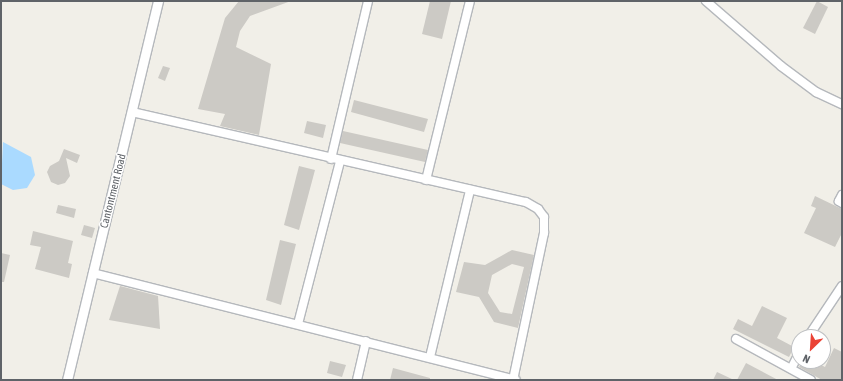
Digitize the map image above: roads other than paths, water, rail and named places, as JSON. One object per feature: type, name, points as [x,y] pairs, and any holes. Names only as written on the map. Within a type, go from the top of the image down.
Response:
[{"type":"street","name":"Cantontment Road","points":[[67,380],[158,1]]},
{"type":"street","points":[[331,159],[368,1]]},
{"type":"street","points":[[426,180],[470,1]]},
{"type":"street","points":[[706,1],[781,66],[816,92],[842,104]]},
{"type":"street","points":[[93,273],[430,357],[514,380],[544,233],[544,217],[538,209],[526,202],[340,162],[132,112]]},
{"type":"street","points":[[298,324],[340,162]]},
{"type":"street","points":[[430,357],[470,190]]},
{"type":"street","points":[[842,194],[839,202],[842,203]]},
{"type":"street","points":[[813,329],[842,286]]},
{"type":"street","points":[[736,339],[791,366]]},
{"type":"street","points":[[357,380],[366,341]]},
{"type":"street","points":[[795,369],[811,380]]},
{"type":"water","points":[[3,142],[31,157],[35,175],[27,188],[13,190],[1,184]]}]
